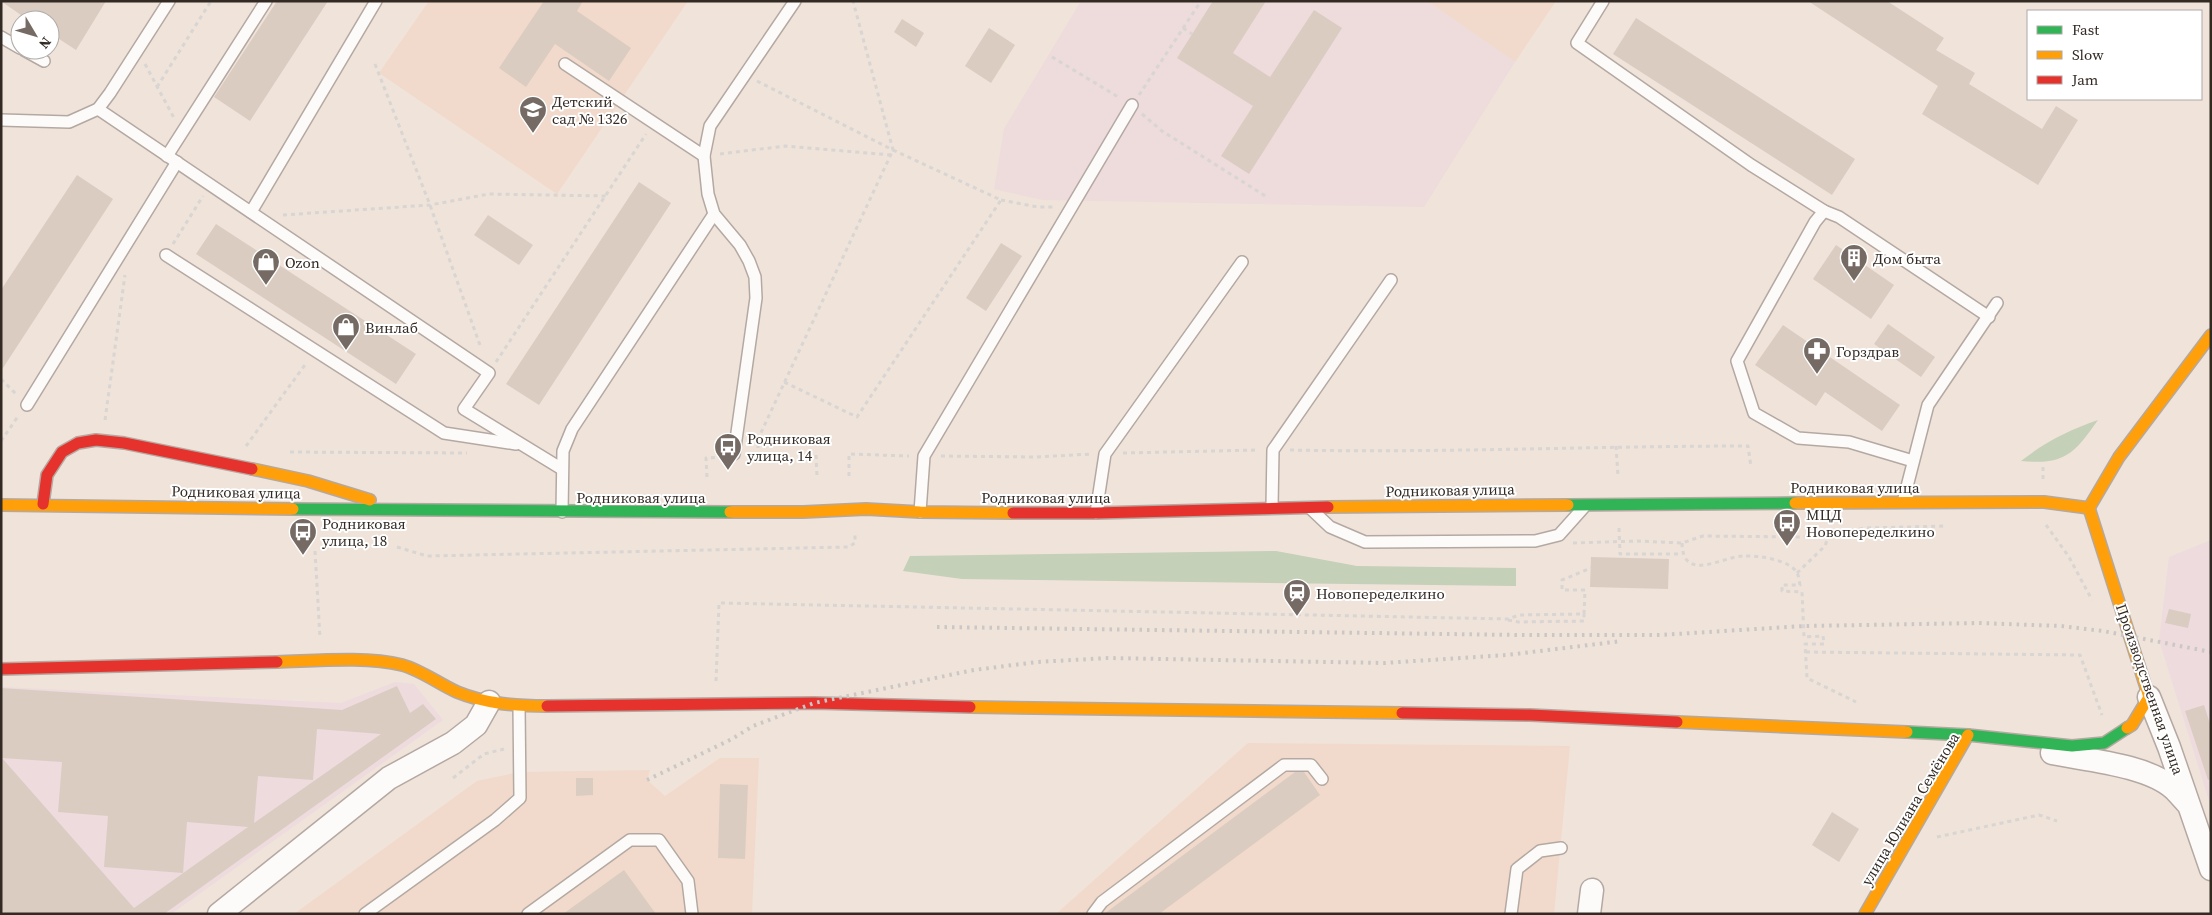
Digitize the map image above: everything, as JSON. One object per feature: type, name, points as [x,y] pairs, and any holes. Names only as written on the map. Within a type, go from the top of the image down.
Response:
[{"type":"main road","points":[[2090,508],[2119,456],[2211,335]]},
{"type":"main road","points":[[43,504],[46,475],[62,452],[78,443],[96,440],[124,443],[308,481],[400,510]]},
{"type":"main road","name":"Родниковая улица","points":[[1,505],[43,504],[562,512],[803,512],[853,509],[920,512],[1096,513],[1308,506],[1903,502],[2044,502],[2090,508]]},
{"type":"main road","name":"Производственная улица","points":[[2090,508],[2149,698]]},
{"type":"main road","points":[[1,669],[355,660],[403,665],[458,692],[489,702],[519,706],[814,703],[1530,715],[1968,735]]},
{"type":"main road","name":"улица Юлиана Семёнова","points":[[1865,914],[1968,735],[2072,746],[2104,743],[2132,726],[2149,698]]},
{"type":"street","name":"Производственная улица","points":[[2149,698],[2191,808],[2211,868]]},
{"type":"street","points":[[220,914],[389,778],[453,743],[476,725],[489,702]]},
{"type":"street","points":[[2027,742],[2047,752],[2116,765],[2146,773],[2173,788],[2191,808]]},
{"type":"street","points":[[1589,914],[1592,890]]},
{"type":"lane","points":[[1,120],[69,122],[98,109],[169,1]]},
{"type":"lane","points":[[26,404],[131,237],[172,159],[182,133],[266,1]]},
{"type":"lane","points":[[251,212],[376,1]]},
{"type":"lane","points":[[1603,1],[1576,43],[1751,166],[1824,211],[1839,216],[1989,317]]},
{"type":"lane","points":[[734,454],[756,298],[755,277],[740,245],[714,214],[708,194],[704,156],[710,126],[793,2]]},
{"type":"lane","points":[[565,64],[704,156]]},
{"type":"lane","points":[[920,512],[924,456],[1074,206],[1132,105]]},
{"type":"lane","points":[[98,109],[489,372],[464,409],[562,469]]},
{"type":"lane","points":[[1824,211],[1815,222],[1737,361],[1754,413],[1798,438],[1849,442],[1913,461]]},
{"type":"lane","points":[[562,512],[562,451],[572,429],[714,214]]},
{"type":"lane","points":[[166,255],[444,433],[520,444]]},
{"type":"lane","points":[[1096,513],[1105,454],[1242,262]]},
{"type":"lane","points":[[1272,507],[1273,450],[1391,280]]},
{"type":"lane","points":[[1903,502],[1928,405],[1997,303]]},
{"type":"lane","points":[[1308,506],[1330,527],[1365,542],[1526,542],[1559,535],[1587,504]]},
{"type":"lane","points":[[365,914],[495,820],[520,798],[519,706]]},
{"type":"lane","points":[[1093,914],[1102,902],[1284,765],[1311,765],[1322,779]]},
{"type":"lane","points":[[528,914],[630,840],[659,840],[688,881],[692,914]]},
{"type":"lane","points":[[1511,914],[1517,869],[1540,851],[1561,848]]},
{"type":"path","points":[[157,87],[211,1]]},
{"type":"path","points":[[758,456],[758,440],[893,150],[854,1]]},
{"type":"path","points":[[1132,105],[1201,1]]},
{"type":"path","points":[[1183,28],[1192,34]]},
{"type":"path","points":[[138,50],[182,133]]},
{"type":"path","points":[[1052,57],[1132,105],[1162,131],[1267,197]]},
{"type":"path","points":[[375,64],[430,205],[489,372]]},
{"type":"path","points":[[745,75],[893,150],[1001,200],[1038,207],[1074,206]]},
{"type":"path","points":[[489,372],[653,122]]},
{"type":"path","points":[[704,156],[785,146],[891,154]]},
{"type":"path","points":[[166,255],[211,184]]},
{"type":"path","points":[[251,212],[265,216],[430,205],[488,194],[606,196]]},
{"type":"path","points":[[784,382],[858,417],[1001,200]]},
{"type":"path","points":[[105,421],[131,237]]},
{"type":"path","points":[[242,452],[314,351]]},
{"type":"path","points":[[1,441],[26,404],[2,380]]},
{"type":"path","points":[[849,476],[849,454],[1036,457],[1273,450],[1430,450],[1616,446],[1748,446],[1750,467]]},
{"type":"path","points":[[1616,446],[1618,476]]},
{"type":"path","points":[[280,452],[442,453]]},
{"type":"path","points":[[707,477],[706,458],[734,454]]},
{"type":"path","points":[[816,455],[817,476]]},
{"type":"path","points":[[2045,525],[2070,557],[2094,604]]},
{"type":"path","points":[[1563,543],[1682,542],[1703,536],[1804,537],[1866,528],[1956,526]]},
{"type":"path","points":[[1620,528],[1620,554],[1640,556],[1682,554]]},
{"type":"path","points":[[397,546],[427,556],[848,547],[855,543],[855,529]]},
{"type":"path","points":[[1797,573],[1825,546],[1829,534]]},
{"type":"path","points":[[1682,542],[1682,554],[1689,562],[1697,565],[1709,565],[1743,556],[1776,560],[1793,567],[1797,573],[1800,585],[1782,585],[1782,592],[1802,592],[1804,637],[1823,636],[1824,644],[1805,644],[1807,678],[1856,702]]},
{"type":"path","points":[[315,551],[320,642]]},
{"type":"path","points":[[716,681],[719,603],[1508,619],[1519,622],[1584,621],[1585,590],[1562,590],[1562,580],[1591,568]]},
{"type":"path","points":[[1508,619],[1519,615],[1584,614]]},
{"type":"path","points":[[1806,652],[2080,655],[2102,715]]},
{"type":"path","points":[[453,778],[484,754],[504,749]]},
{"type":"path","points":[[1937,837],[2038,815],[2058,821]]},
{"type":"shaded area","name":"Детский сад № 1326","points":[[429,1],[688,1],[557,194],[379,73]]},
{"type":"shaded area","points":[[1081,1],[1427,1],[1515,62],[1424,207],[1043,200],[994,189],[1004,129]]},
{"type":"shaded area","points":[[1427,1],[1556,1],[1515,62]]},
{"type":"shaded area","points":[[2211,540],[2211,807],[2159,640],[2169,557]]},
{"type":"shaded area","points":[[395,682],[414,684],[443,720],[171,914],[1,914],[1,687],[341,703]]},
{"type":"shaded area","points":[[1248,743],[1570,746],[1554,914],[1056,914]]},
{"type":"shaded area","points":[[720,758],[759,758],[752,914],[294,914],[477,781],[519,772],[650,770],[647,780],[665,796]]},
{"type":"green space","points":[[2098,420],[2075,449],[2067,455],[2048,461],[2021,461],[2058,437]]},
{"type":"green space","points":[[1276,551],[1357,566],[1516,568],[1516,586],[962,579],[903,571],[910,556]]},
{"type":"building","points":[[1,1],[106,1],[76,50],[60,40],[60,10],[14,10]]},
{"type":"building","points":[[277,1],[328,1],[250,121],[214,97]]},
{"type":"building","points":[[544,1],[583,1],[577,11],[631,48],[609,81],[555,44],[526,87],[499,68]]},
{"type":"building","points":[[1213,1],[1266,1],[1233,53],[1270,77],[1314,10],[1342,28],[1249,174],[1221,156],[1253,106],[1177,58]]},
{"type":"building","points":[[1808,1],[1887,1],[1944,38],[1936,50],[1975,73],[1969,84],[2042,129],[2056,106],[2078,120],[2038,185],[1922,114],[1938,86]]},
{"type":"building","points":[[1636,18],[1855,159],[1832,195],[1613,54]]},
{"type":"building","points":[[902,19],[924,33],[916,47],[894,32]]},
{"type":"building","points":[[989,28],[1015,45],[991,83],[965,66]]},
{"type":"building","points":[[77,175],[113,199],[1,371],[1,290]]},
{"type":"building","points":[[639,182],[671,203],[539,405],[506,384]]},
{"type":"building","points":[[488,215],[533,245],[519,265],[474,235]]},
{"type":"building","points":[[216,224],[416,354],[396,384],[196,254]]},
{"type":"building","points":[[1001,243],[1022,256],[986,311],[966,298]]},
{"type":"building","name":"Дом быта","points":[[1836,245],[1894,285],[1871,319],[1813,279]]},
{"type":"building","points":[[1888,324],[1935,357],[1921,377],[1874,344]]},
{"type":"building","points":[[1783,325],[1900,405],[1882,431],[1825,392],[1816,406],[1755,365]]},
{"type":"building","points":[[1591,557],[1669,559],[1668,589],[1590,587]]},
{"type":"building","points":[[2169,609],[2191,614],[2188,628],[2165,623]]},
{"type":"building","points":[[397,686],[410,713],[423,704],[436,719],[164,914],[5,914],[1,909],[1,688],[342,710]],"holes":[[[317,729],[381,734],[254,823],[258,776],[313,780]],[[2,758],[62,762],[58,812],[108,816],[104,867],[183,873],[187,822],[248,827],[134,908]]]},
{"type":"building","points":[[2204,705],[2211,727],[2211,779],[2208,780],[2185,711]]},
{"type":"building","points":[[1295,772],[1304,772],[1320,795],[1159,914],[1104,914]]},
{"type":"building","points":[[576,778],[593,778],[593,795],[576,796]]},
{"type":"building","points":[[720,784],[748,785],[745,859],[718,858]]},
{"type":"building","points":[[1832,812],[1859,829],[1839,862],[1812,845]]},
{"type":"building","points":[[624,870],[656,914],[563,914]]},
{"type":"railway","points":[[937,627],[1519,635],[1660,635],[1804,626],[1979,623],[2061,626],[2103,631],[2211,652]]},
{"type":"railway","points":[[647,780],[732,739],[753,726],[814,703],[974,670],[1037,662],[1108,658],[1384,663],[1507,655],[1622,641]]},
{"type":"traffic: fast","points":[[1568,505],[1795,503]]},
{"type":"traffic: fast","points":[[293,509],[730,512]]},
{"type":"traffic: fast","points":[[1907,732],[1968,735],[2072,746],[2104,743],[2127,728]]},
{"type":"traffic: slow","points":[[2089,508],[2119,457],[2211,335]]},
{"type":"traffic: slow","points":[[252,469],[308,481],[370,500]]},
{"type":"traffic: slow","points":[[1795,503],[2044,502],[2089,508]]},
{"type":"traffic: slow","points":[[1,505],[293,509]]},
{"type":"traffic: slow","points":[[1328,507],[1568,505]]},
{"type":"traffic: slow","points":[[2089,508],[2149,697],[2132,725],[2127,728]]},
{"type":"traffic: slow","points":[[730,512],[803,512],[866,509],[920,512],[1013,513]]},
{"type":"traffic: slow","points":[[277,662],[340,660],[388,662],[409,667],[468,696],[490,702],[513,705],[547,706]]},
{"type":"traffic: slow","points":[[970,707],[1402,713]]},
{"type":"traffic: slow","points":[[1677,722],[1907,732]]},
{"type":"traffic: slow","points":[[1865,914],[1968,735]]},
{"type":"traffic: jam","points":[[43,504],[47,475],[62,452],[78,443],[96,440],[124,443],[252,469]]},
{"type":"traffic: jam","points":[[1013,513],[1096,513],[1328,507]]},
{"type":"traffic: jam","points":[[1,669],[277,662]]},
{"type":"traffic: jam","points":[[547,706],[814,703],[970,707]]},
{"type":"traffic: jam","points":[[1402,713],[1530,715],[1677,722]]},
{"type":"place","name":"Детский сад № 1326","points":[[533,134]]},
{"type":"place","name":"Дом быта","points":[[1854,282]]},
{"type":"place","name":"Ozon","points":[[266,286]]},
{"type":"place","name":"Винлаб","points":[[346,351]]},
{"type":"place","name":"Горздрав","points":[[1817,375]]},
{"type":"place","name":"Родниковая улица, 14","points":[[728,471]]},
{"type":"place","name":"МЦД Новопеределкино","points":[[1787,547]]},
{"type":"place","name":"Родниковая улица, 18","points":[[303,556]]},
{"type":"place","name":"Новопеределкино","points":[[1297,617]]}]
